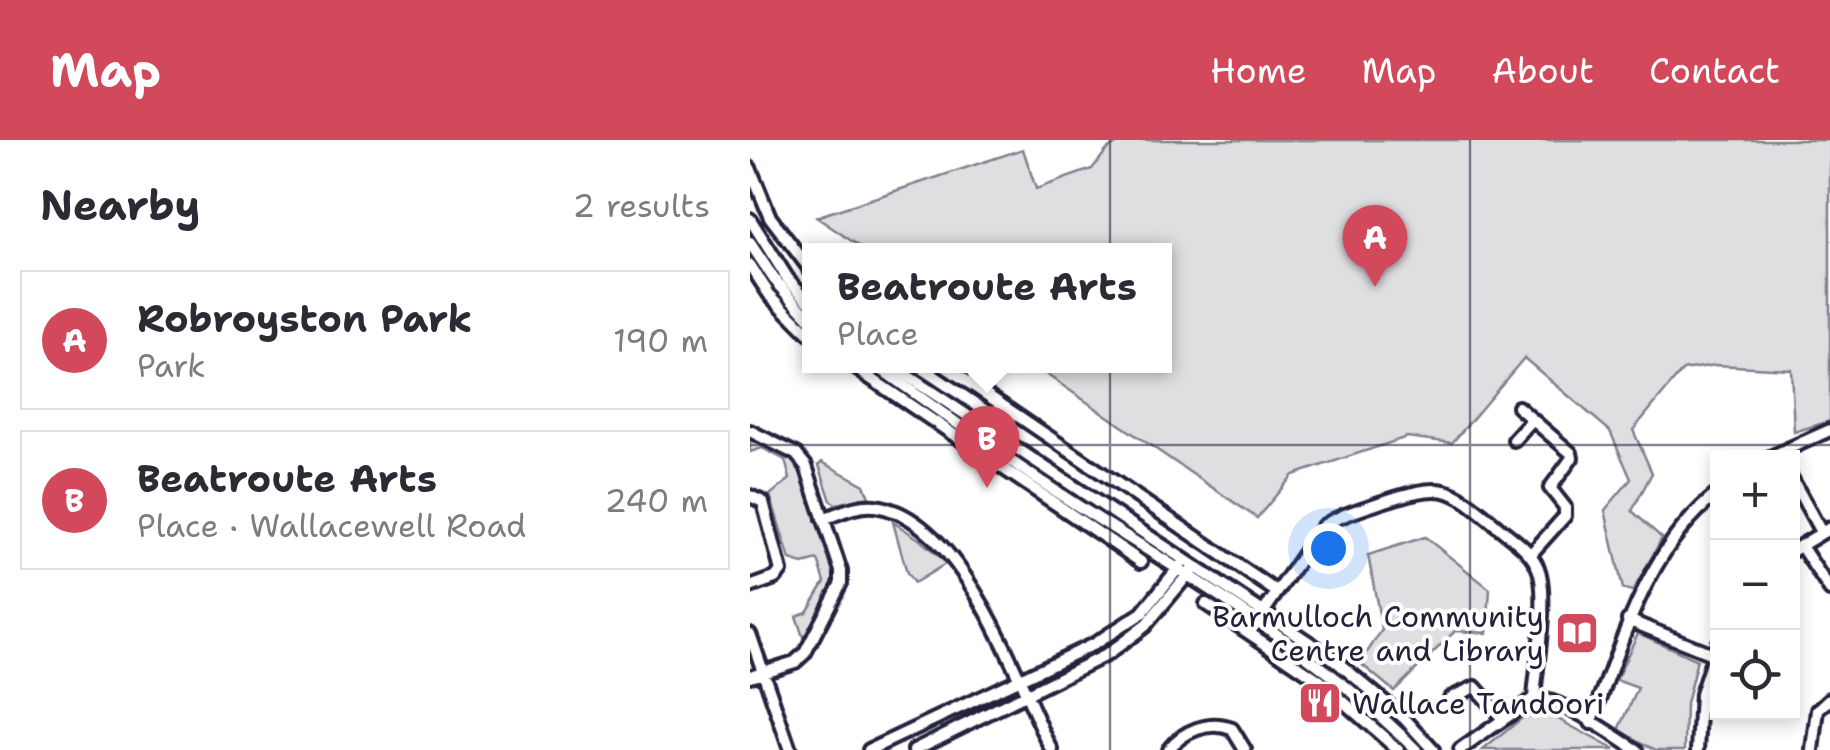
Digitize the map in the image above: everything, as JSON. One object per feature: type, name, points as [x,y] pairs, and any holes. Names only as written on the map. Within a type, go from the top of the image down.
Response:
[{"type":"street","points":[[750,168],[770,216],[802,258]]},
{"type":"street","points":[[750,220],[788,279],[802,293]]},
{"type":"street","points":[[750,243],[774,279],[802,308]]},
{"type":"street","points":[[750,266],[769,294],[802,326]]},
{"type":"street","points":[[860,373],[1141,562]]},
{"type":"street","points":[[885,373],[1072,502],[1186,569]]},
{"type":"street","points":[[901,373],[1186,569],[1260,617],[1331,656],[1404,718],[1433,750]]},
{"type":"street","points":[[953,373],[1278,592]]},
{"type":"street","points":[[1518,407],[1572,458],[1550,488],[1565,507],[1565,516],[1530,555]]},
{"type":"street","points":[[1514,440],[1532,420]]},
{"type":"street","points":[[1787,450],[1830,430]]},
{"type":"street","points":[[750,431],[796,454],[806,466],[841,571],[841,583],[805,653],[796,662],[756,674]]},
{"type":"street","points":[[1249,633],[1322,526],[1336,517],[1424,489],[1443,490],[1464,498],[1530,555],[1540,571],[1542,596],[1534,698]]},
{"type":"street","points":[[1800,491],[1825,530],[1800,546]]},
{"type":"street","points":[[750,496],[763,502],[782,571],[776,578],[750,587]]},
{"type":"street","points":[[1591,723],[1628,620],[1662,552],[1710,499]]},
{"type":"street","points":[[823,519],[859,506],[878,506],[899,514],[929,534],[964,570],[1052,750]]},
{"type":"street","points":[[1800,554],[1830,590]]},
{"type":"street","points":[[869,750],[1094,644],[1142,613],[1186,569]]},
{"type":"street","points":[[905,733],[914,750],[1108,654],[1145,626],[1186,569]]},
{"type":"street","points":[[1206,604],[1320,682],[1398,750]]},
{"type":"street","points":[[1260,617],[1358,695],[1416,750]]},
{"type":"street","points":[[1628,620],[1710,653]]},
{"type":"street","points":[[750,634],[756,674],[790,750]]},
{"type":"street","points":[[1698,750],[1700,694],[1710,661]]},
{"type":"street","points":[[1450,698],[1475,683],[1502,718]]},
{"type":"street","points":[[1460,750],[1534,698],[1545,699],[1637,750]]},
{"type":"street","points":[[1814,750],[1818,710],[1830,699]]},
{"type":"street","points":[[1168,750],[1197,729],[1217,725],[1232,729],[1245,750]]},
{"type":"shaded area","points":[[1122,140],[1830,140],[1830,421],[1794,432],[1791,369],[1716,365],[1683,370],[1633,430],[1652,473],[1632,511],[1662,538],[1633,591],[1623,589],[1605,510],[1631,479],[1610,431],[1524,358],[1452,443],[1407,437],[1293,475],[1257,518],[1044,373],[1172,373],[1172,243],[855,243],[816,217],[1023,149],[1036,189],[1092,169],[1107,150]]},
{"type":"shaded area","points":[[750,436],[805,468],[835,572],[804,640],[796,616],[807,612],[825,582],[818,560],[803,564],[790,560],[770,495],[790,479],[785,460],[762,448],[750,452]]},
{"type":"shaded area","points":[[822,462],[864,485],[869,497],[836,504],[831,501],[819,465]]},
{"type":"shaded area","points":[[893,522],[947,563],[914,583],[907,573]]},
{"type":"shaded area","points":[[1425,537],[1490,589],[1487,633],[1455,631],[1394,691],[1360,663],[1382,630],[1368,555]]},
{"type":"shaded area","points":[[1638,633],[1697,660],[1686,704],[1685,750],[1656,750],[1619,730],[1638,688],[1616,680]]},
{"type":"shaded area","points":[[1537,714],[1556,718],[1615,750],[1483,750],[1522,718]]},
{"type":"place","name":"Robroyston Park","points":[[1375,287]]},
{"type":"place","name":"Beatroute Arts","points":[[987,488]]},
{"type":"place","name":"Barmulloch Community Centre and Library","points":[[1577,633]]},
{"type":"place","name":"Wallace Tandoori","points":[[1320,703]]}]
